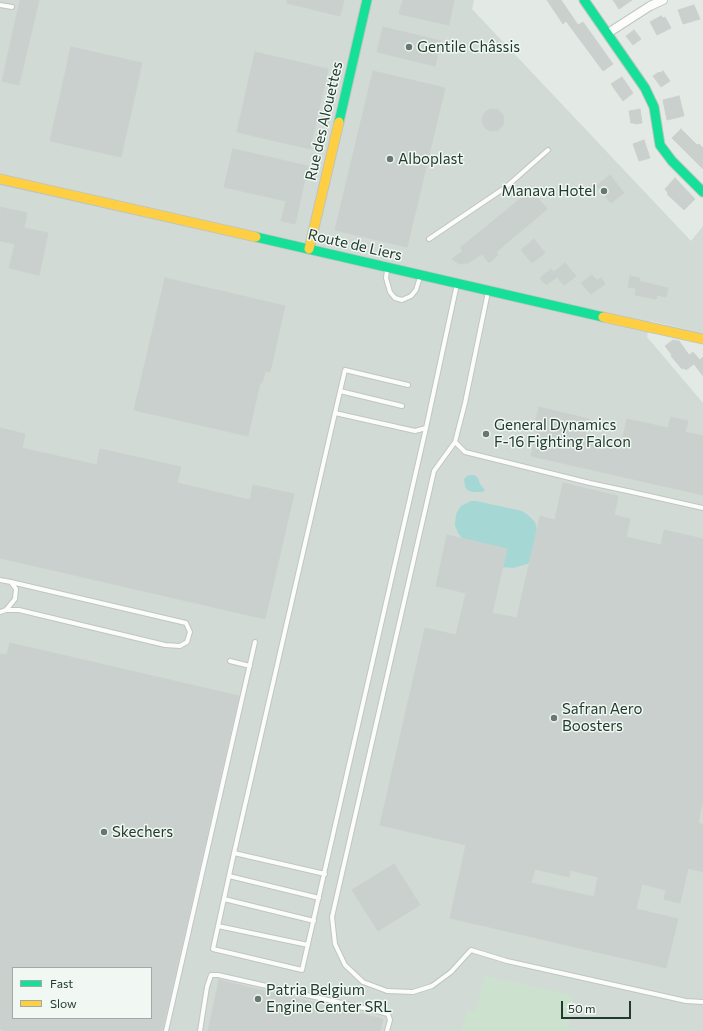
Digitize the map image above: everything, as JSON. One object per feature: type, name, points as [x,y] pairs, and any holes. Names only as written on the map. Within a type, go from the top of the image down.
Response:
[{"type":"street","name":"Rue des Alouettes","points":[[309,249],[367,0]]},
{"type":"street","points":[[584,0],[645,88],[654,107],[660,146],[672,161],[703,192]]},
{"type":"street","points":[[608,33],[650,6],[663,0]]},
{"type":"street","name":"Route de Liers","points":[[0,179],[703,339]]},
{"type":"lane","points":[[0,5],[12,8]]},
{"type":"lane","points":[[429,239],[506,187],[548,150]]},
{"type":"lane","points":[[388,268],[386,278],[390,292],[395,298],[402,300],[411,296],[416,290],[421,275]]},
{"type":"lane","points":[[408,385],[345,370],[213,949],[302,970],[426,428],[457,284]]},
{"type":"lane","points":[[488,291],[465,403],[455,442],[434,472],[332,917],[335,944],[345,965],[363,982],[387,991],[413,992],[432,986],[451,972],[471,950],[507,961],[686,1001],[703,1002]]},
{"type":"lane","points":[[340,391],[402,406]]},
{"type":"lane","points":[[335,413],[415,431],[426,428]]},
{"type":"lane","points":[[455,442],[465,452],[590,483],[703,508]]},
{"type":"lane","points":[[0,580],[186,624],[190,632],[187,642],[180,646],[165,645],[19,610],[6,610],[0,612]]},
{"type":"lane","points":[[6,610],[15,599],[16,589],[11,582]]},
{"type":"lane","points":[[166,1031],[255,642]]},
{"type":"lane","points":[[230,661],[250,666]]},
{"type":"lane","points":[[234,853],[325,874]]},
{"type":"lane","points":[[229,876],[319,898]]},
{"type":"lane","points":[[224,899],[314,921]]},
{"type":"lane","points":[[218,926],[308,945]]},
{"type":"lane","points":[[200,1031],[207,987],[211,975],[218,975],[388,1014],[390,1020],[387,1031]]},
{"type":"shaded area","points":[[0,0],[474,0],[472,9],[691,241],[703,226],[703,333],[650,321],[647,337],[703,403],[703,1031],[0,1031]]},
{"type":"green space","points":[[485,976],[573,995],[568,1031],[462,1031],[467,1010],[476,1011]]},
{"type":"water","points":[[471,475],[478,478],[480,484],[485,490],[483,492],[472,492],[467,490],[464,479]]},
{"type":"water","points":[[471,501],[522,511],[535,522],[537,530],[530,563],[513,568],[503,567],[507,549],[462,538],[455,525],[456,514],[461,506]]},
{"type":"building","points":[[20,0],[39,0],[19,85],[2,81]]},
{"type":"building","points":[[287,0],[344,0],[340,16],[287,3]]},
{"type":"building","points":[[403,0],[454,0],[449,25],[399,14]]},
{"type":"building","points":[[547,0],[561,0],[578,25],[583,22],[613,64],[603,71],[566,21],[563,24]]},
{"type":"building","points":[[613,0],[632,0],[619,9]]},
{"type":"building","points":[[694,5],[700,19],[683,24],[678,10]]},
{"type":"building","points":[[661,16],[663,18],[665,17],[671,28],[657,35],[650,22]]},
{"type":"building","name":"Gentile Châssis","points":[[383,27],[441,41],[435,66],[377,52]]},
{"type":"building","points":[[634,30],[641,39],[633,45],[626,36]]},
{"type":"building","points":[[71,47],[142,63],[121,157],[50,141]]},
{"type":"building","points":[[255,52],[328,69],[310,149],[237,132]]},
{"type":"building","name":"Alboplast","points":[[373,71],[445,88],[407,247],[335,230]]},
{"type":"building","points":[[663,71],[670,81],[661,87],[653,76]]},
{"type":"building","points":[[622,77],[633,93],[623,101],[611,84]]},
{"type":"building","points":[[679,96],[684,116],[667,120],[663,100]]},
{"type":"building","points":[[493,109],[501,112],[504,120],[501,128],[493,131],[485,128],[482,120],[485,112]]},
{"type":"building","points":[[640,109],[642,123],[631,123],[629,111]]},
{"type":"building","points":[[681,129],[697,145],[699,144],[703,148],[703,169],[672,138]]},
{"type":"building","points":[[644,140],[650,158],[639,161],[633,144]]},
{"type":"building","points":[[233,149],[308,166],[295,224],[281,221],[286,201],[224,187]]},
{"type":"building","points":[[610,175],[624,193],[611,203],[596,186]]},
{"type":"building","points":[[675,178],[695,199],[684,210],[667,194],[668,193],[665,189]]},
{"type":"building","points":[[531,190],[547,209],[496,252],[498,255],[489,263],[482,254],[468,263],[459,264],[452,259],[463,251],[460,248]]},
{"type":"building","points":[[0,207],[27,213],[24,228],[48,233],[39,275],[9,268],[15,244],[0,241]]},
{"type":"building","points":[[534,239],[545,253],[532,263],[521,250]]},
{"type":"building","points":[[565,263],[576,276],[564,285],[557,277],[546,285],[540,278],[551,269],[554,272]]},
{"type":"building","points":[[592,275],[597,280],[601,278],[605,284],[591,294],[581,283]]},
{"type":"building","points":[[630,276],[640,278],[639,281],[668,288],[666,297],[657,295],[656,299],[635,295],[636,288],[628,287]]},
{"type":"building","points":[[165,278],[285,306],[270,372],[265,371],[262,383],[260,383],[248,436],[134,410]]},
{"type":"building","points":[[673,340],[679,341],[689,355],[693,352],[700,360],[703,357],[703,376],[694,364],[686,370],[684,368],[682,369],[671,356],[672,355],[665,346]]},
{"type":"building","points":[[539,407],[589,419],[585,435],[588,436],[586,442],[620,450],[627,419],[668,428],[671,417],[688,421],[685,432],[703,436],[703,495],[531,456],[539,424],[535,423]]},
{"type":"building","points":[[0,428],[25,434],[22,448],[97,465],[100,449],[181,467],[177,483],[250,500],[253,485],[294,494],[265,619],[0,558]]},
{"type":"building","name":"Safran Aero Boosters","points":[[563,483],[618,496],[614,515],[630,519],[626,537],[661,545],[664,530],[703,539],[703,800],[698,823],[703,825],[703,872],[688,868],[680,903],[664,899],[666,890],[642,884],[636,909],[678,919],[666,968],[450,918],[466,845],[380,825],[425,628],[456,635],[466,593],[436,586],[447,535],[507,549],[492,613],[517,618],[540,516],[555,520]],"holes":[[[535,869],[569,877],[570,870],[598,877],[594,897],[531,883]]]},
{"type":"building","name":"Skechers","points":[[10,643],[239,696],[162,1031],[7,1031],[0,1029],[0,654],[7,655]]},
{"type":"building","points":[[394,864],[420,905],[378,931],[352,890]]},
{"type":"building","name":"Patria Belgium Engine Center SRL","points":[[219,980],[383,1019],[380,1031],[208,1031]]},
{"type":"traffic: fast","points":[[339,122],[367,0]]},
{"type":"traffic: fast","points":[[584,0],[645,88],[654,107],[660,145],[672,161],[703,192]]},
{"type":"traffic: fast","points":[[256,237],[603,317]]},
{"type":"traffic: slow","points":[[309,249],[339,122]]},
{"type":"traffic: slow","points":[[0,179],[256,237]]},
{"type":"traffic: slow","points":[[603,317],[703,339]]},
{"type":"place","name":"Gentile Châssis","points":[[409,47]]},
{"type":"place","name":"Alboplast","points":[[390,159]]},
{"type":"place","name":"Manava Hotel","points":[[604,191]]},
{"type":"place","name":"General Dynamics F-16 Fighting Falcon","points":[[486,434]]},
{"type":"place","name":"Safran Aero Boosters","points":[[554,718]]},
{"type":"place","name":"Skechers","points":[[104,832]]},
{"type":"place","name":"Patria Belgium Engine Center SRL","points":[[258,999]]}]
